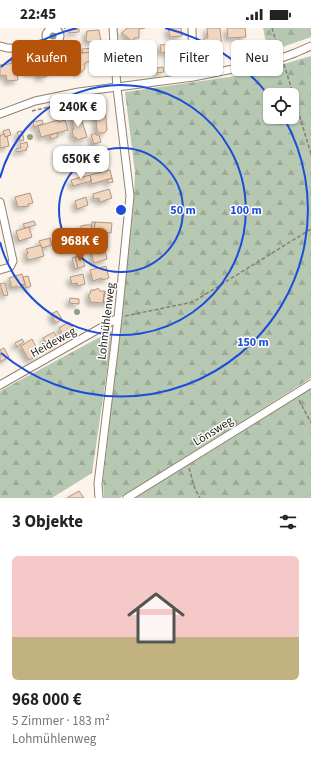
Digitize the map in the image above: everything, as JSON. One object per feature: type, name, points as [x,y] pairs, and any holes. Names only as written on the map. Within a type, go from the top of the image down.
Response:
[{"type":"street","points":[[47,40],[45,37],[48,31],[54,28],[62,30],[59,40]]},
{"type":"street","name":"Lohmühlenweg","points":[[99,498],[98,484],[118,318],[130,196],[117,88],[113,28]]},
{"type":"street","points":[[192,28],[193,77]]},
{"type":"street","points":[[0,46],[6,48],[12,48]]},
{"type":"street","points":[[0,114],[35,102],[79,92],[193,77],[246,67],[273,61],[311,46]]},
{"type":"street","points":[[0,202],[13,261],[10,267],[0,270]]},
{"type":"street","name":"Heideweg","points":[[0,385],[118,318]]},
{"type":"street","name":"Lönsweg","points":[[127,498],[311,384]]},
{"type":"path","points":[[272,28],[276,40]]},
{"type":"path","points":[[283,63],[311,154]]},
{"type":"path","points":[[26,113],[60,105]]},
{"type":"path","points":[[118,318],[193,302],[311,229]]},
{"type":"path","points":[[296,393],[311,423]]},
{"type":"path","points":[[187,461],[195,489],[200,498]]},
{"type":"green space","points":[[263,28],[311,28],[311,37],[283,47],[283,40],[266,40]]},
{"type":"green space","points":[[311,56],[311,378],[120,498],[104,498],[103,481],[133,211],[135,173],[125,92],[236,76],[283,76],[283,64]]},
{"type":"green space","points":[[113,330],[92,473],[52,498],[0,498],[0,391]]},
{"type":"green space","points":[[311,388],[311,498],[135,498],[188,463]]},
{"type":"building","points":[[127,28],[145,28],[139,29],[139,38],[134,38],[133,40],[122,33]]},
{"type":"building","points":[[168,28],[181,28],[182,36],[170,37]]},
{"type":"building","points":[[207,28],[220,28],[221,40],[204,40],[204,38],[208,38]]},
{"type":"building","points":[[227,28],[245,28],[246,37],[228,38]]},
{"type":"building","points":[[79,29],[79,32],[69,33],[69,30]]},
{"type":"building","points":[[99,30],[101,40],[89,40],[88,42],[86,40],[87,31]]},
{"type":"building","points":[[160,45],[165,45],[165,52],[161,53]]},
{"type":"building","points":[[89,48],[89,52],[82,53],[82,49]]},
{"type":"building","points":[[89,52],[89,61],[84,64],[85,69],[81,72],[81,53]]},
{"type":"building","points":[[12,64],[12,76],[18,76],[18,80],[7,81],[6,75],[0,76],[0,65]]},
{"type":"building","points":[[163,67],[164,72],[157,73],[157,68]]},
{"type":"building","points":[[105,108],[107,130],[104,133],[100,133],[97,131],[95,109]]},
{"type":"building","points":[[80,115],[87,137],[77,140],[76,137],[74,138],[72,130],[74,129],[71,118]]},
{"type":"building","points":[[42,120],[43,124],[34,127],[33,122]]},
{"type":"building","points":[[58,120],[58,122],[65,120],[68,130],[41,137],[38,126]]},
{"type":"building","points":[[9,129],[11,135],[5,137],[3,131]]},
{"type":"building","points":[[22,131],[24,140],[20,141],[17,132]]},
{"type":"building","points":[[57,133],[58,137],[51,139],[50,135]]},
{"type":"building","points":[[96,133],[96,135],[99,135],[101,142],[94,144],[91,135]]},
{"type":"building","points":[[4,134],[5,137],[7,136],[9,146],[0,148],[0,136]]},
{"type":"building","points":[[27,142],[27,150],[16,152],[16,149],[21,148],[20,144]]},
{"type":"building","points":[[105,148],[106,163],[95,164],[94,149]]},
{"type":"building","points":[[81,152],[85,166],[76,169],[73,160],[66,162],[64,156]]},
{"type":"building","points":[[110,170],[112,178],[92,184],[90,175]]},
{"type":"building","points":[[90,175],[91,181],[73,186],[71,180]]},
{"type":"building","points":[[112,178],[113,182],[108,183],[107,180]]},
{"type":"building","points":[[109,189],[112,198],[100,202],[99,198],[94,199],[93,194]]},
{"type":"building","points":[[30,193],[33,203],[28,204],[29,206],[18,207],[15,197]]},
{"type":"building","points":[[86,197],[88,205],[77,209],[75,201]]},
{"type":"building","points":[[34,221],[36,225],[25,228],[23,224]]},
{"type":"building","points":[[92,222],[95,222],[94,232],[91,232]]},
{"type":"building","points":[[95,222],[112,223],[111,233],[94,232]]},
{"type":"building","points":[[92,225],[91,232],[94,232],[95,240],[90,240],[91,246],[86,246],[85,240],[81,240],[81,226]]},
{"type":"building","points":[[29,227],[32,237],[19,241],[16,231]]},
{"type":"building","points":[[50,238],[52,245],[42,248],[39,241]]},
{"type":"building","points":[[41,245],[44,256],[29,260],[26,256],[28,253],[26,249]]},
{"type":"building","points":[[99,249],[100,251],[105,250],[107,259],[94,263],[91,252]]},
{"type":"building","points":[[82,255],[85,266],[78,268],[75,257]]},
{"type":"building","points":[[75,257],[78,268],[75,269],[72,258]]},
{"type":"building","points":[[106,266],[109,278],[102,280],[102,278],[93,281],[90,270]]},
{"type":"building","points":[[22,274],[25,284],[21,285],[20,288],[16,286],[12,288],[9,278]]},
{"type":"building","points":[[83,274],[85,284],[78,286],[77,283],[72,284],[70,277]]},
{"type":"building","points":[[28,276],[31,286],[26,288],[23,277]]},
{"type":"building","points":[[5,283],[8,295],[4,296],[0,284]]},
{"type":"building","points":[[98,288],[100,291],[105,291],[103,303],[90,302],[90,298],[88,296],[91,290]]},
{"type":"building","points":[[104,293],[112,293],[111,303],[103,302]]},
{"type":"building","points":[[70,298],[79,299],[79,304],[69,303]]},
{"type":"building","points":[[57,311],[62,319],[56,323],[51,314]]},
{"type":"building","points":[[69,322],[75,331],[64,337],[59,328]]},
{"type":"building","points":[[54,332],[59,342],[49,348],[43,338]]},
{"type":"building","points":[[22,339],[24,342],[17,347],[15,343]]},
{"type":"building","points":[[32,339],[40,354],[29,360],[21,346]]},
{"type":"building","points":[[4,348],[9,357],[0,362],[0,350]]},
{"type":"building","points":[[79,491],[84,498],[67,498]]}]
